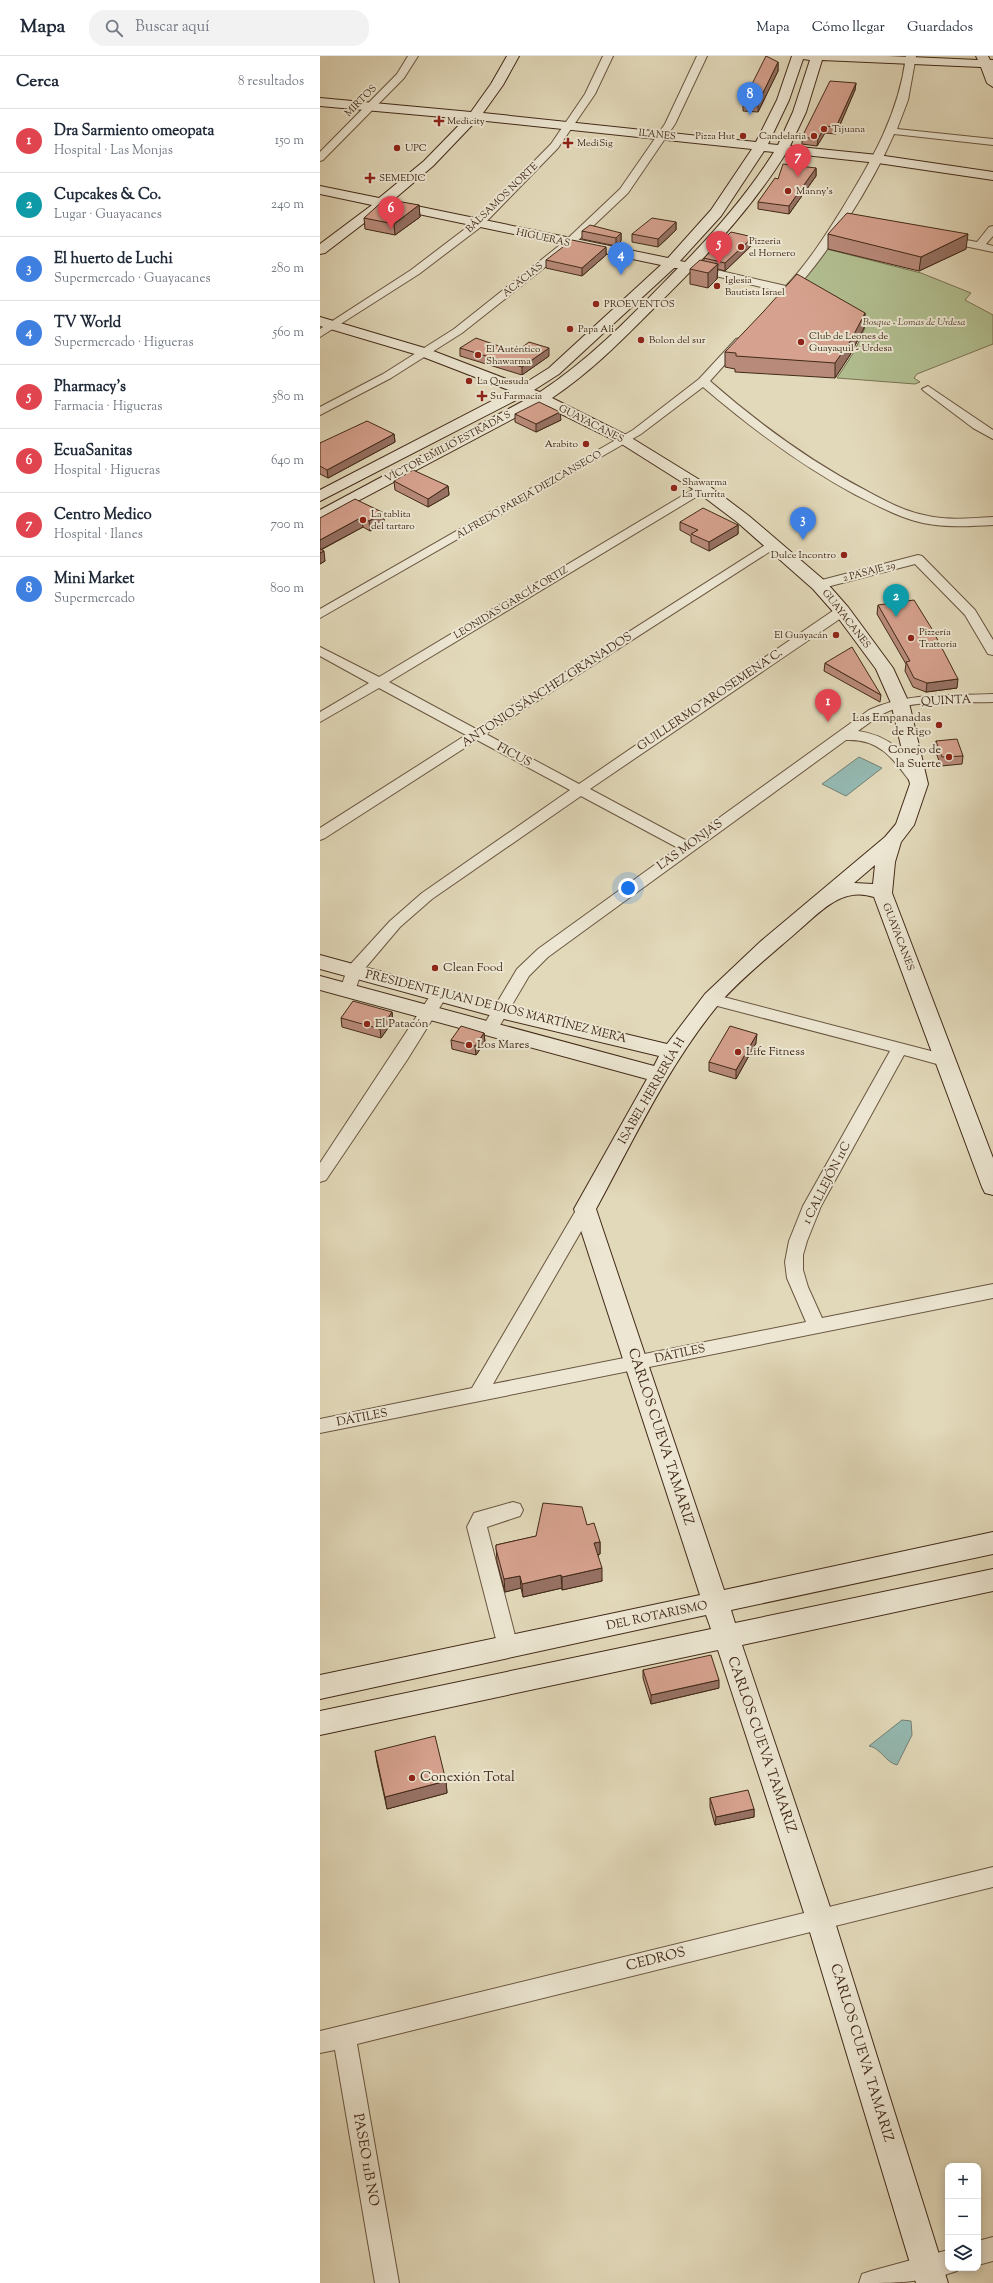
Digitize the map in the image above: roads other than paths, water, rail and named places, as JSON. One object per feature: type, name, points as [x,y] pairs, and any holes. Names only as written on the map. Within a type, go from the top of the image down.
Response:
[{"type":"street","name":"MIRTOS","points":[[320,158],[401,76],[413,56]]},
{"type":"street","points":[[320,250],[384,204],[432,160],[474,116],[502,78],[513,56]]},
{"type":"street","name":"BÁLSAMOS NORTE","points":[[320,334],[416,272],[478,224],[555,146],[590,94],[608,56]]},
{"type":"street","name":"ACACIAS","points":[[320,412],[387,376],[463,326],[569,243],[624,191],[662,136],[702,56]]},
{"type":"street","name":"VÍCTOR EMILIO ESTRADA S","points":[[320,496],[522,391],[554,370],[671,263],[720,206],[761,146],[783,100],[798,56]]},
{"type":"street","points":[[804,56],[986,61],[993,83]]},
{"type":"street","name":"VÍCTOR EMILIO ESTRADA S","points":[[320,516],[541,398],[578,374],[687,266],[741,209],[782,149],[804,102],[817,56]]},
{"type":"street","points":[[780,299],[817,255],[878,159],[893,131],[900,109],[910,58]]},
{"type":"street","points":[[783,100],[804,102]]},
{"type":"street","name":"ILANES","points":[[320,102],[474,116],[761,146],[878,159],[993,176]]},
{"type":"street","points":[[893,131],[993,142]]},
{"type":"street","name":"HIGUERAS","points":[[320,190],[569,243],[687,266],[789,290]]},
{"type":"street","points":[[720,206],[741,209]]},
{"type":"street","points":[[839,221],[853,224]]},
{"type":"street","points":[[980,245],[993,229]]},
{"type":"street","points":[[936,237],[980,245],[993,249]]},
{"type":"street","points":[[612,316],[628,325]]},
{"type":"street","name":"GUAYACANES","points":[[320,321],[423,352],[499,380],[541,398],[625,440],[702,488],[773,544],[819,585],[842,611],[884,668],[900,703],[919,784],[905,825],[892,841],[885,862],[882,893],[993,1187]]},
{"type":"street","name":"ALFREDO PAREJA DIEZCANSECO","points":[[320,614],[625,440],[703,381],[748,332]]},
{"type":"street","points":[[703,381],[759,430],[812,466],[879,502],[923,519],[952,523],[993,521]]},
{"type":"street","points":[[928,389],[977,426],[993,435]]},
{"type":"street","points":[[338,486],[356,496]]},
{"type":"street","name":"LEONIDAS GARCÍA ORTIZ","points":[[320,718],[702,488]]},
{"type":"street","name":"ANTONIO SÁNCHEZ GRANADOS","points":[[320,835],[773,544]]},
{"type":"street","name":"2 PASAJE 29","points":[[819,585],[918,559],[970,613],[993,651]]},
{"type":"street","name":"GUILLERMO AROSEMENA C.","points":[[354,971],[400,919],[427,896],[578,790],[842,611]]},
{"type":"street","name":"FICUS","points":[[320,651],[578,790],[688,847]]},
{"type":"street","name":"QUINTA","points":[[900,703],[993,698]]},
{"type":"street","name":"LAS MONJAS","points":[[500,1010],[523,973],[543,953],[842,736],[884,707],[900,703]]},
{"type":"street","points":[[842,736],[861,736],[883,743],[896,752],[919,784]]},
{"type":"street","name":"ISABEL HERRERÍA H","points":[[478,1394],[672,1052],[712,999],[767,947],[892,841]]},
{"type":"street","points":[[831,894],[858,888],[871,889],[882,893]]},
{"type":"street","name":"PRESIDENTE JUAN DE DIOS MARTÍNEZ MERA","points":[[320,962],[500,1010],[672,1052]]},
{"type":"street","points":[[348,990],[354,971]]},
{"type":"street","name":"PRESIDENTE JUAN DE DIOS MARTÍNEZ MERA","points":[[320,983],[660,1075]]},
{"type":"street","points":[[320,1176],[401,1056],[440,994]]},
{"type":"street","points":[[712,999],[900,1047],[944,1060]]},
{"type":"street","points":[[490,1028],[500,1010]]},
{"type":"street","name":"1 CALLEJÓN 11C","points":[[817,1326],[800,1288],[794,1262],[801,1234],[812,1206],[900,1047]]},
{"type":"street","name":"CARLOS CUEVA TAMARIZ","points":[[584,1209],[936,2271]]},
{"type":"street","name":"DÁTILES","points":[[320,1426],[993,1291]]},
{"type":"street","points":[[508,1647],[477,1527],[481,1519],[514,1510]]},
{"type":"street","name":"DEL ROTARISMO","points":[[320,1686],[714,1604],[993,1543]]},
{"type":"street","points":[[320,1723],[993,1580]]},
{"type":"street","name":"CEDROS","points":[[320,2042],[993,1877]]},
{"type":"street","name":"PASEO 11B NO","points":[[344,2036],[387,2283]]},
{"type":"street","points":[[981,2252],[993,2249]]},
{"type":"street","points":[[871,2283],[936,2271]]},
{"type":"water","points":[[859,757],[882,768],[846,796],[822,784]]},
{"type":"water","points":[[902,1720],[911,1721],[912,1735],[897,1765],[889,1761],[877,1749],[869,1746]]},
{"type":"place","name":"Mini Market","points":[[750,115]]},
{"type":"place","name":"Medicity","points":[[439,121]]},
{"type":"place","name":"Tijuana","points":[[824,129]]},
{"type":"place","name":"Pizza Hut","points":[[743,136]]},
{"type":"place","name":"Candelaria","points":[[814,136]]},
{"type":"place","name":"MediSig","points":[[568,143]]},
{"type":"place","name":"UPC","points":[[397,148]]},
{"type":"place","name":"Centro Medico","points":[[798,177]]},
{"type":"place","name":"SEMEDIC","points":[[370,178]]},
{"type":"place","name":"Manny's","points":[[788,191]]},
{"type":"place","name":"EcuaSanitas","points":[[391,229]]},
{"type":"place","name":"Pizzeria el Hornero","points":[[741,247]]},
{"type":"place","name":"Pharmacy's","points":[[719,264]]},
{"type":"place","name":"TV World","points":[[621,275]]},
{"type":"place","name":"Iglesia Bautista Israel","points":[[717,286]]},
{"type":"place","name":"PROEVENTOS","points":[[596,304]]},
{"type":"place","name":"Papa Ali","points":[[570,329]]},
{"type":"place","name":"Bolon del sur","points":[[641,340]]},
{"type":"place","name":"Club de Leones de Guayaquil - Urdesa","points":[[801,342]]},
{"type":"place","name":"El Auténtico Shawarma","points":[[478,355]]},
{"type":"place","name":"La Quesuda","points":[[469,381]]},
{"type":"place","name":"Su Farmacia","points":[[482,396]]},
{"type":"place","name":"Arabito","points":[[586,444]]},
{"type":"place","name":"Shawarma La Turrita","points":[[674,488]]},
{"type":"place","name":"La tablita del tartaro","points":[[363,520]]},
{"type":"place","name":"El huerto de Luchi","points":[[803,540]]},
{"type":"place","name":"Dulce Incontro","points":[[844,555]]},
{"type":"place","name":"Cupcakes & Co.","points":[[896,617]]},
{"type":"place","name":"El Guayacán","points":[[836,635]]},
{"type":"place","name":"Pizzería Trattoria","points":[[911,638]]},
{"type":"place","name":"Dra Sarmiento omeopata","points":[[828,722]]},
{"type":"place","name":"Las Empanadas de Rigo","points":[[939,725]]},
{"type":"place","name":"Conejo de la Suerte","points":[[949,757]]},
{"type":"place","name":"Clean Food","points":[[435,968]]},
{"type":"place","name":"El Patacón","points":[[367,1024]]},
{"type":"place","name":"Los Mares","points":[[469,1045]]},
{"type":"place","name":"Life Fitness","points":[[738,1052]]},
{"type":"place","name":"Conexión Total","points":[[412,1778]]},
{"type":"park label","name":"Bosque - Lomas de Urdesa","points":[[914,322]]}]
